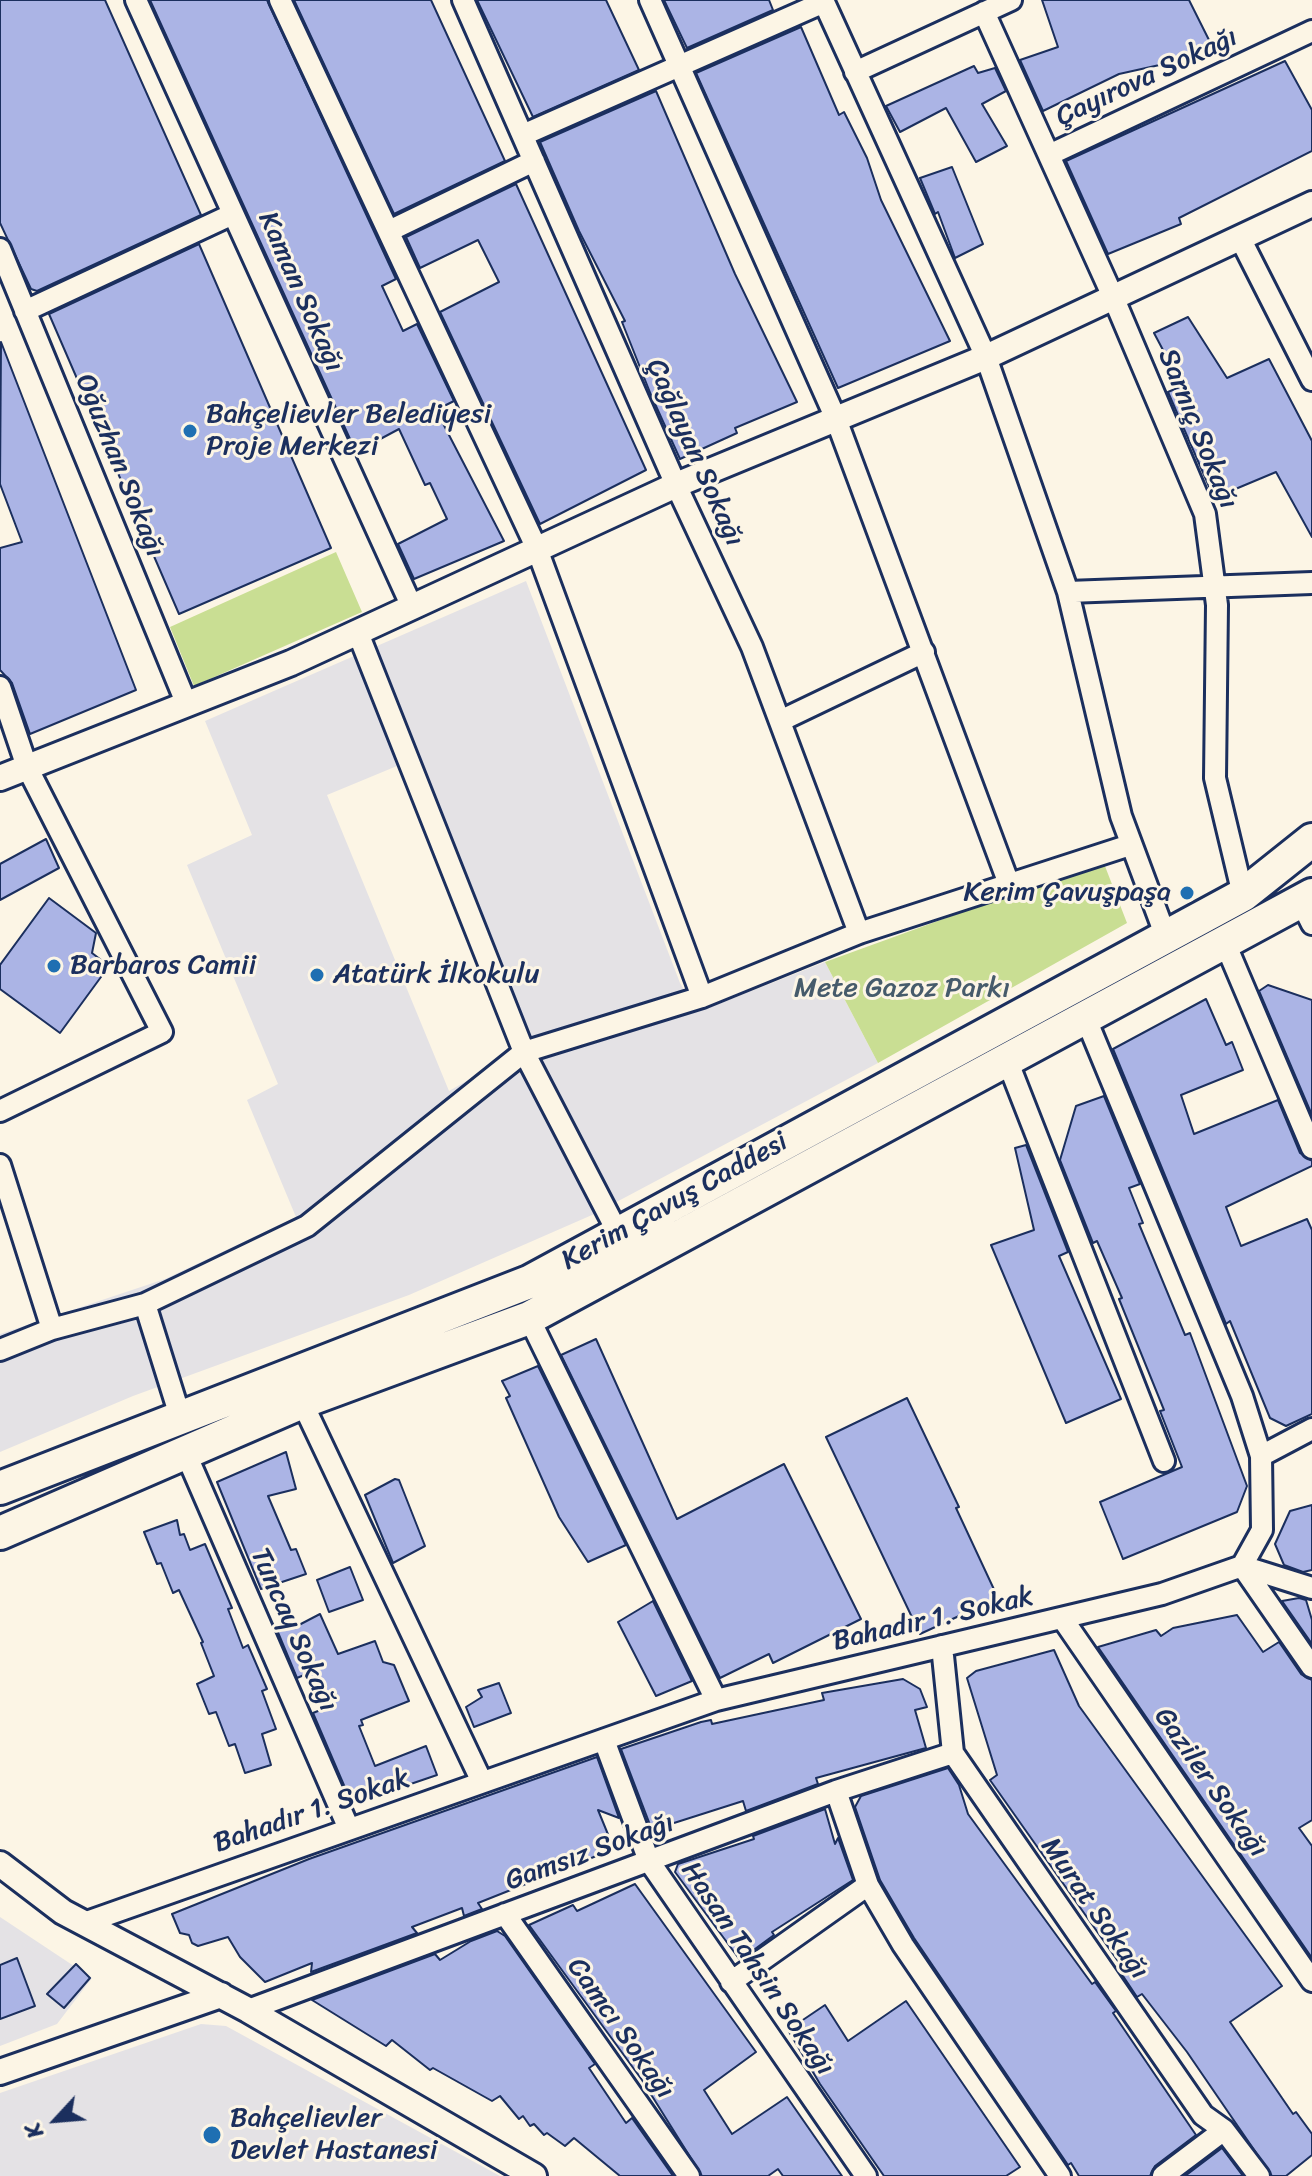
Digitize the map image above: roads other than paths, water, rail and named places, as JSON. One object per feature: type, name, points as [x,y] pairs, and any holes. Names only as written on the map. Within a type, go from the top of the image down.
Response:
[{"type":"main road","name":"Kerim Çavuş Caddesi","points":[[0,1488],[529,1282],[1243,895],[1312,840]]},
{"type":"main road","name":"Kerim Çavuş Caddesi","points":[[0,1533],[302,1402],[529,1318],[1225,943],[1308,907]]},
{"type":"street","name":"Kaman Sokağı","points":[[136,0],[412,607]]},
{"type":"street","points":[[280,0],[537,549],[702,997]]},
{"type":"street","name":"Çağlayan Sokağı","points":[[463,0],[676,485],[752,647],[859,933]]},
{"type":"street","points":[[650,0],[836,419],[1009,884]]},
{"type":"street","points":[[855,72],[1011,0]]},
{"type":"street","points":[[523,135],[823,1],[986,357],[1068,592],[1130,845],[1166,937]]},
{"type":"street","name":"Sarnıç Sokağı","points":[[984,12],[1114,299],[1205,514],[1214,587],[1215,778],[1243,895]]},
{"type":"street","name":"Çayırova Sokağı","points":[[1049,155],[1312,31]]},
{"type":"street","points":[[389,231],[534,161]]},
{"type":"street","points":[[0,778],[187,705],[358,633],[676,485],[986,357],[1312,204]]},
{"type":"street","points":[[25,311],[233,214]]},
{"type":"street","points":[[1240,238],[1312,380]]},
{"type":"street","name":"Oğuzhan Sokağı","points":[[0,249],[187,705]]},
{"type":"street","points":[[1068,592],[1312,583]]},
{"type":"street","points":[[358,633],[524,1052],[618,1233]]},
{"type":"street","points":[[780,721],[924,652]]},
{"type":"street","points":[[0,687],[27,767],[162,1032],[0,1111]]},
{"type":"street","points":[[0,1350],[52,1329],[145,1304],[307,1226],[524,1052],[702,997],[859,933],[1130,845]]},
{"type":"street","points":[[1225,943],[1312,1148]]},
{"type":"street","points":[[1086,1019],[1236,1381],[1261,1456],[1262,1530],[1242,1566]]},
{"type":"street","points":[[1007,1060],[1164,1461]]},
{"type":"street","points":[[0,1165],[52,1329]]},
{"type":"street","points":[[145,1304],[180,1416]]},
{"type":"street","points":[[529,1318],[716,1700]]},
{"type":"street","points":[[302,1402],[482,1782]]},
{"type":"street","points":[[1261,1456],[1312,1429]]},
{"type":"street","name":"Tuncay Sokağı","points":[[186,1454],[349,1829]]},
{"type":"street","points":[[1242,1566],[1312,1588]]},
{"type":"street","points":[[1242,1566],[1312,1667]]},
{"type":"street","name":"Bahadır 1. Sokak","points":[[84,1923],[716,1700],[1162,1594],[1242,1566]]},
{"type":"street","name":"Gaziler Sokağı","points":[[1062,1618],[1312,1981]]},
{"type":"street","name":"Murat Sokağı","points":[[942,1646],[953,1753],[1203,2115],[1224,2130],[1259,2176]]},
{"type":"street","name":"Hasan Tahsin Sokağı","points":[[604,1740],[649,1861],[866,2176]]},
{"type":"street","name":"Gamsız Sokağı","points":[[248,2010],[836,1791],[953,1753]]},
{"type":"street","points":[[836,1791],[868,1885],[903,1945],[1060,2176]]},
{"type":"street","points":[[0,1864],[84,1923],[248,2010],[534,2176]]},
{"type":"street","points":[[731,1982],[868,1885]]},
{"type":"street","name":"Camcı Sokağı","points":[[505,1914],[689,2176]]},
{"type":"street","points":[[0,2072],[221,1995]]},
{"type":"street","points":[[1163,2176],[1224,2130]]},
{"type":"place","name":"Bahçelievler Belediyesi Proje Merkezi","points":[[190,431]]},
{"type":"place","name":"Kerim Çavuşpaşa","points":[[1187,893]]},
{"type":"place","name":"Barbaros Camii","points":[[54,966]]},
{"type":"place","name":"Atatürk İlkokulu","points":[[317,975]]},
{"type":"place","name":"Bahçelievler Devlet Hastanesi","points":[[212,2135]]},
{"type":"park label","name":"Mete Gazoz Parkı","points":[[902,989]]}]
